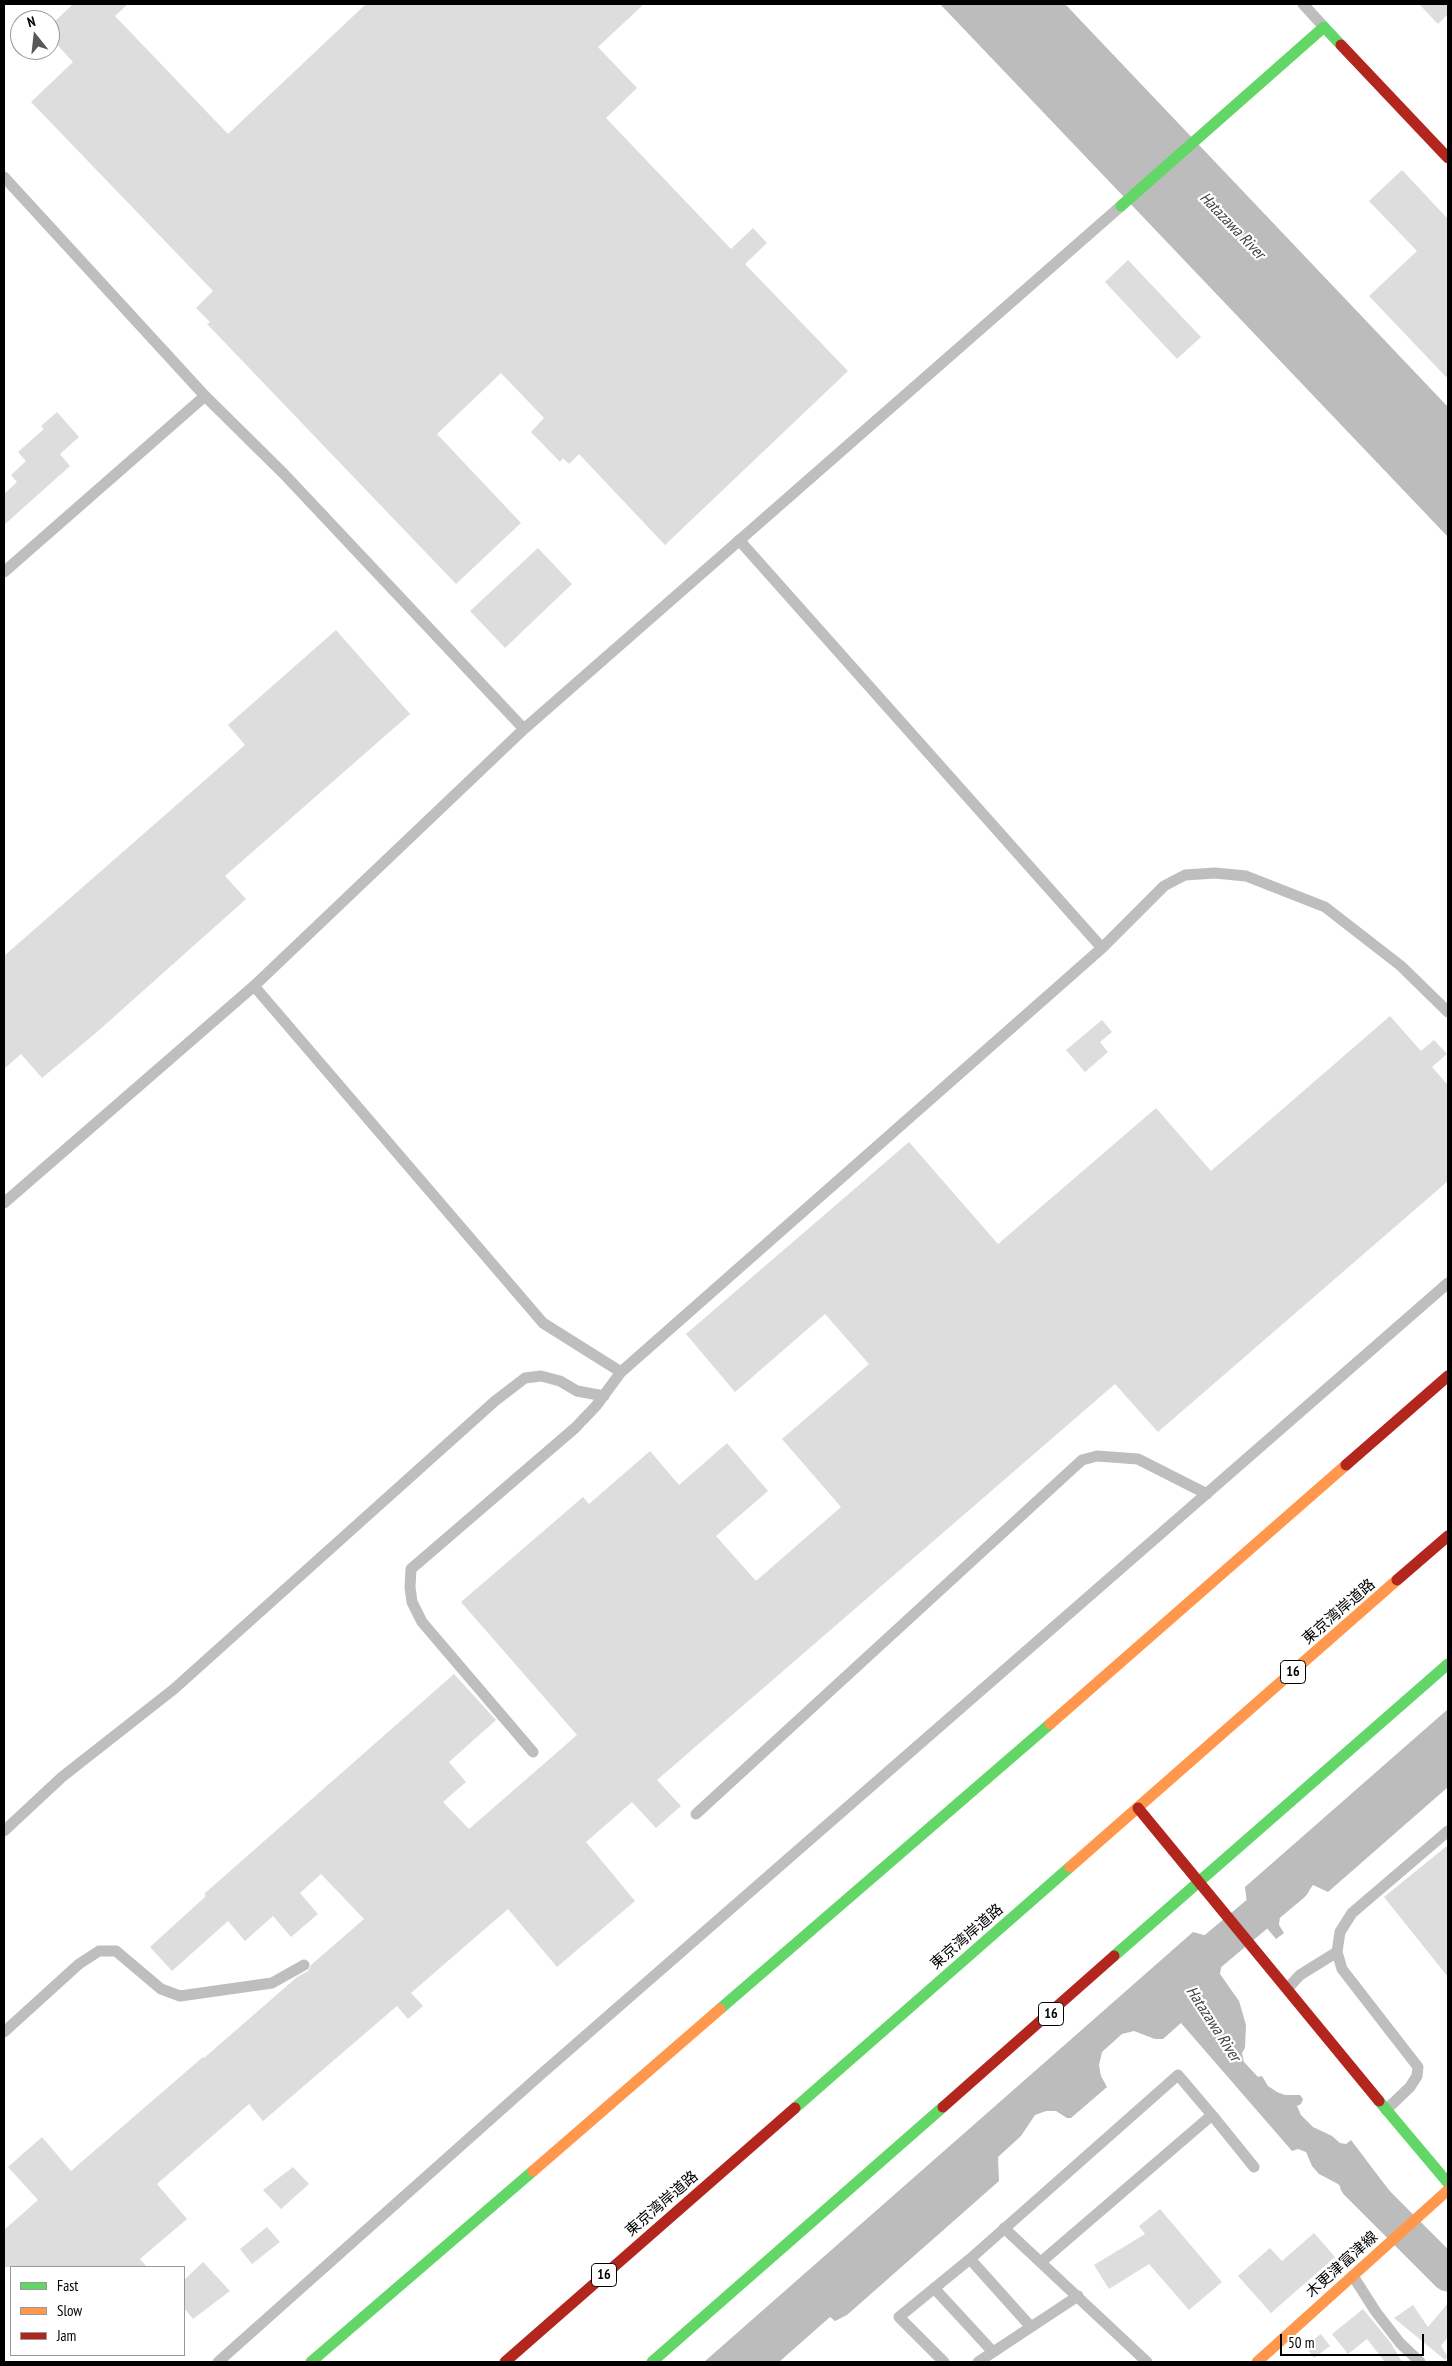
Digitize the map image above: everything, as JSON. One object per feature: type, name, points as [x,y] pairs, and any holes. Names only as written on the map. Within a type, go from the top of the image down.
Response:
[{"type":"main road","points":[[1121,206],[1324,27],[1448,158]]},
{"type":"main road","points":[[311,2362],[888,1864],[1448,1376]]},
{"type":"main road","name":"東京湾岸道路","points":[[505,2362],[1448,1536]]},
{"type":"main road","name":"16","points":[[652,2362],[1448,1664]]},
{"type":"main road","points":[[1138,1808],[1448,2183]]},
{"type":"main road","name":"木更津富津線","points":[[1257,2362],[1448,2190]]},
{"type":"lane","points":[[1302,4],[1324,27]]},
{"type":"lane","points":[[4,177],[205,396],[284,474],[524,729]]},
{"type":"lane","points":[[4,1202],[254,986],[524,729],[1121,206]]},
{"type":"lane","points":[[4,572],[205,396]]},
{"type":"lane","points":[[739,540],[1102,948]]},
{"type":"lane","points":[[533,1752],[422,1622],[412,1602],[410,1587],[411,1569],[575,1428],[604,1396],[621,1372],[1102,948],[1164,886],[1185,875],[1216,873],[1246,876],[1325,907],[1401,966],[1448,1012]]},
{"type":"lane","points":[[254,986],[543,1323],[621,1372]]},
{"type":"lane","points":[[218,2362],[538,2077],[1448,1284]]},
{"type":"lane","points":[[4,1831],[62,1777],[174,1689],[495,1401],[525,1378],[541,1376],[560,1381],[576,1391],[604,1396]]},
{"type":"lane","points":[[696,1814],[1082,1460],[1097,1456],[1138,1459],[1206,1494]]},
{"type":"lane","points":[[1386,2110],[1410,2087],[1418,2076],[1418,2068],[1342,1970],[1337,1952],[1340,1932],[1352,1913],[1448,1831]]},
{"type":"lane","points":[[4,2032],[79,1964],[99,1951],[116,1951],[161,1989],[180,1996],[272,1983],[304,1965]]},
{"type":"lane","points":[[1288,1988],[1300,1975],[1337,1952]]},
{"type":"lane","points":[[944,2362],[899,2317],[970,2259],[1178,2075],[1254,2167]]},
{"type":"lane","points":[[1041,2262],[1212,2115]]},
{"type":"lane","points":[[1004,2228],[1147,2362]]},
{"type":"lane","points":[[970,2259],[1031,2327]]},
{"type":"lane","points":[[1352,2276],[1394,2336],[1420,2362]]},
{"type":"lane","points":[[934,2288],[993,2352]]},
{"type":"lane","points":[[978,2362],[1078,2296]]},
{"type":"water","points":[[940,4],[1065,4],[1448,407],[1448,537]]},
{"type":"water","points":[[1448,1709],[1448,1787],[1328,1892],[1313,1885],[1308,1892],[1288,1907],[1280,1916],[1279,1925],[1284,1933],[1276,1939],[1247,1904],[1245,1887]]},
{"type":"water","points":[[1193,1932],[1211,1937],[1227,1956],[1222,1962],[1220,1974],[1239,2001],[1246,2025],[1245,2048],[1242,2053],[1244,2062],[1258,2077],[1262,2076],[1268,2086],[1277,2092],[1285,2095],[1300,2095],[1303,2099],[1301,2104],[1297,2106],[1301,2115],[1313,2127],[1332,2136],[1340,2143],[1346,2144],[1351,2140],[1401,2206],[1379,2226],[1365,2207],[1338,2184],[1319,2174],[1312,2166],[1306,2152],[1298,2149],[1292,2151],[1181,2023],[1163,2039],[1155,2039],[1134,2031],[1122,2034],[1102,2052],[1099,2065],[1101,2076],[1107,2087],[1071,2118],[1067,2118],[1056,2111],[1046,2111],[1035,2115],[1021,2136],[998,2157],[999,2181],[847,2315],[835,2321],[830,2317],[779,2362],[704,2362]]},
{"type":"building","points":[[73,4],[128,4],[115,16],[228,134],[366,4],[644,4],[598,47],[637,88],[606,118],[731,249],[753,228],[767,243],[745,264],[848,371],[665,545],[579,454],[569,464],[563,458],[560,462],[531,432],[544,418],[501,373],[437,434],[521,523],[456,584],[207,324],[210,322],[196,308],[213,291],[31,102],[73,62],[60,48],[60,16]]},
{"type":"building","points":[[1419,4],[1448,4],[1448,14],[1438,24]]},
{"type":"building","points":[[1402,170],[1448,219],[1448,379],[1369,296],[1417,251],[1369,201]]},
{"type":"building","points":[[1128,260],[1201,337],[1177,359],[1105,282]]},
{"type":"building","points":[[57,412],[79,437],[60,454],[70,466],[4,525],[4,494],[17,482],[11,475],[26,461],[18,452],[44,429],[41,426]]},
{"type":"building","points":[[538,548],[572,584],[505,648],[470,611]]},
{"type":"building","points":[[336,630],[410,714],[225,876],[246,899],[97,1032],[42,1078],[21,1054],[4,1069],[4,956],[245,745],[228,725]]},
{"type":"building","points":[[1390,1016],[1421,1051],[1434,1040],[1447,1054],[1432,1067],[1448,1085],[1448,1181],[1158,1432],[1115,1384],[657,1780],[681,1806],[656,1828],[632,1802],[586,1842],[635,1901],[557,1967],[508,1909],[411,1993],[423,2006],[408,2019],[397,2006],[263,2121],[249,2104],[157,2184],[187,2219],[140,2259],[146,2266],[4,2267],[4,2230],[38,2200],[8,2167],[42,2137],[71,2171],[297,1977],[308,1971],[311,1965],[364,1919],[321,1874],[300,1893],[318,1914],[291,1937],[273,1916],[245,1941],[228,1921],[172,1971],[150,1947],[206,1896],[204,1894],[454,1674],[496,1720],[449,1762],[466,1782],[443,1802],[469,1829],[577,1735],[461,1602],[583,1497],[589,1504],[650,1451],[679,1485],[727,1443],[768,1491],[716,1536],[756,1581],[841,1507],[782,1439],[869,1364],[825,1314],[735,1392],[686,1334],[909,1142],[998,1244],[1156,1108],[1211,1171]]},
{"type":"building","points":[[1102,1020],[1112,1032],[1100,1042],[1108,1052],[1085,1072],[1066,1050]]},
{"type":"building","points":[[1448,1845],[1448,1977],[1384,1897]]},
{"type":"building","points":[[293,2167],[309,2184],[281,2209],[263,2190]]},
{"type":"building","points":[[1160,2209],[1222,2282],[1189,2310],[1149,2264],[1109,2289],[1094,2265],[1145,2234],[1139,2226]]},
{"type":"building","points":[[267,2227],[280,2242],[252,2264],[240,2249]]},
{"type":"building","points":[[1314,2233],[1335,2257],[1271,2313],[1238,2276],[1270,2248],[1282,2261]]},
{"type":"building","points":[[203,2262],[230,2291],[193,2319],[185,2309],[185,2279]]},
{"type":"building","points":[[1448,2303],[1448,2337],[1441,2346],[1448,2357],[1445,2360],[1394,2318],[1413,2305],[1428,2327]]},
{"type":"building","points":[[1363,2309],[1391,2343],[1402,2362],[1385,2362],[1367,2339],[1348,2354],[1332,2334]]},
{"type":"building","points":[[1321,2334],[1330,2346],[1314,2358],[1305,2346]]},
{"type":"waterway","name":"Hatazawa River","points":[[1182,1977],[1293,1884]]},
{"type":"waterway","name":"Hatazawa River","points":[[1357,2183],[1448,2274]]},
{"type":"traffic: fast","points":[[1121,206],[1324,27],[1341,45]]},
{"type":"traffic: fast","points":[[1114,1956],[1448,1664]]},
{"type":"traffic: fast","points":[[720,2009],[1050,1724]]},
{"type":"traffic: fast","points":[[795,2108],[1070,1867]]},
{"type":"traffic: fast","points":[[1379,2101],[1448,2183]]},
{"type":"traffic: fast","points":[[652,2362],[943,2107]]},
{"type":"traffic: fast","points":[[311,2362],[533,2171]]},
{"type":"traffic: slow","points":[[1050,1724],[1346,1465]]},
{"type":"traffic: slow","points":[[1070,1867],[1397,1580]]},
{"type":"traffic: slow","points":[[533,2171],[720,2009]]},
{"type":"traffic: slow","points":[[1257,2362],[1448,2190]]},
{"type":"traffic: jam","points":[[1341,45],[1448,158]]},
{"type":"traffic: jam","points":[[1346,1465],[1448,1376]]},
{"type":"traffic: jam","points":[[1397,1580],[1448,1536]]},
{"type":"traffic: jam","points":[[1138,1808],[1379,2101]]},
{"type":"traffic: jam","points":[[943,2107],[1114,1956]]},
{"type":"traffic: jam","points":[[505,2362],[795,2108]]}]
